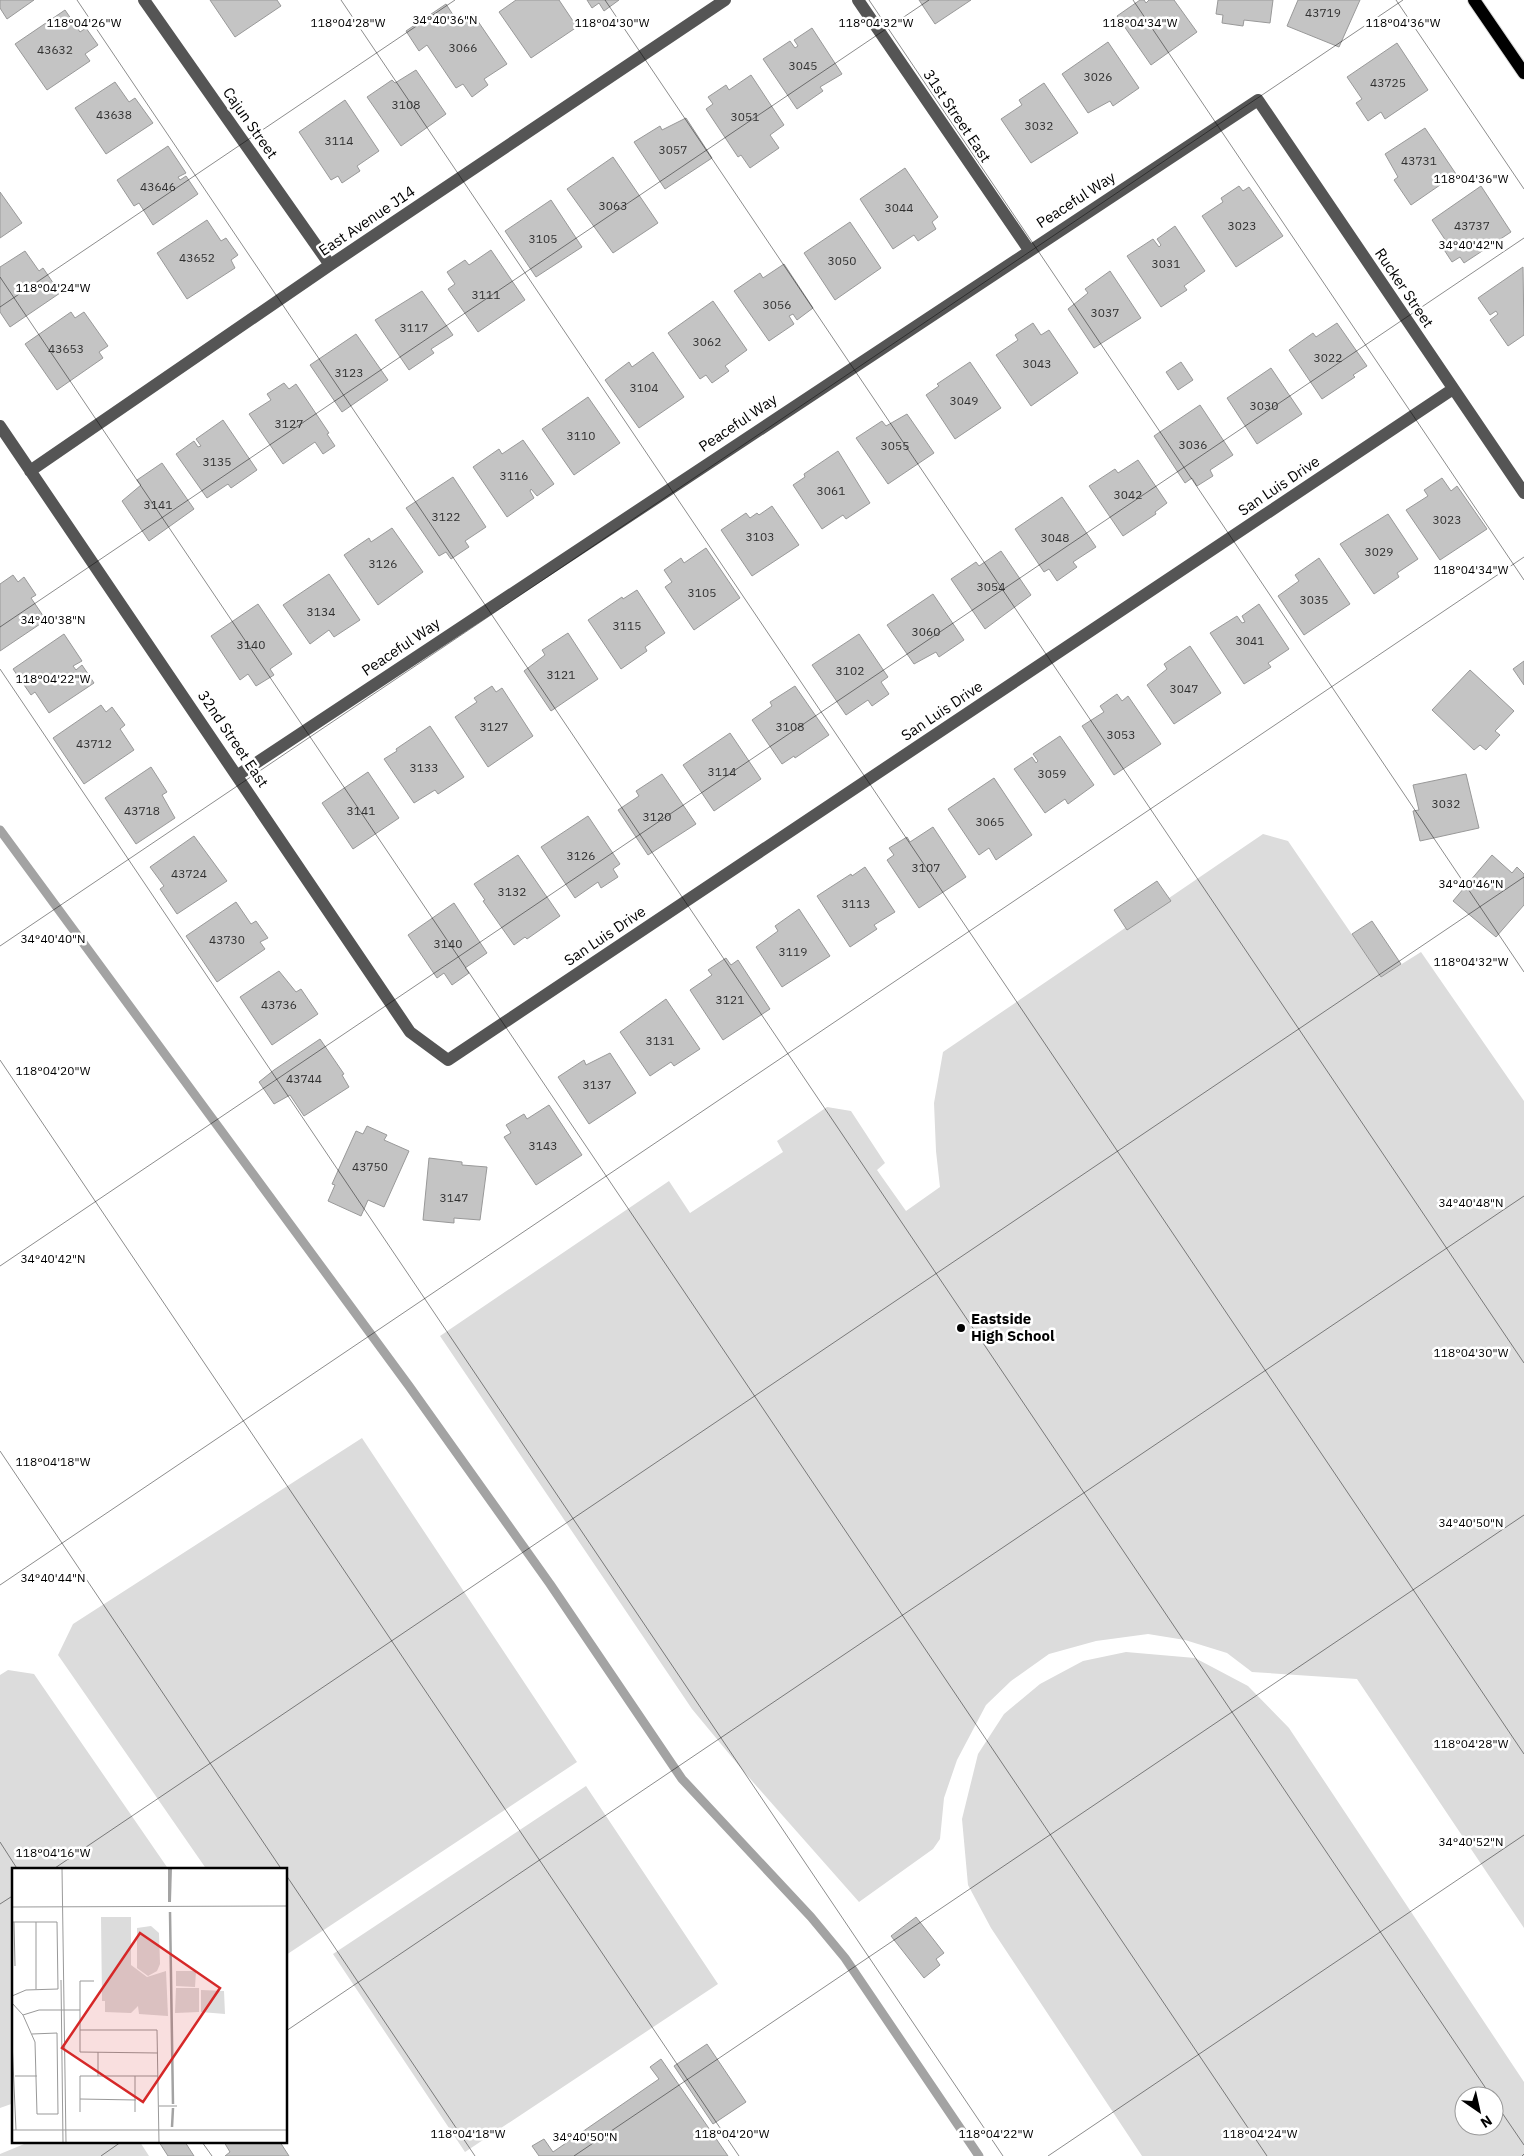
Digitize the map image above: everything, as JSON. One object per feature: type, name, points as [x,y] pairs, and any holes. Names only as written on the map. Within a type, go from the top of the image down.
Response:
[{"type":"main road","points":[[1474,0],[1524,73]]},
{"type":"street","name":"Cajun Street","points":[[144,0],[330,265]]},
{"type":"street","name":"East Avenue J14","points":[[30,471],[330,265],[725,0]]},
{"type":"street","name":"31st Street East","points":[[858,0],[1028,250]]},
{"type":"street","name":"Peaceful Way","points":[[238,775],[1028,250],[1258,100]]},
{"type":"street","name":"Rucker Street","points":[[1258,100],[1524,493]]},
{"type":"street","name":"San Luis Drive","points":[[448,1060],[1453,389]]},
{"type":"street","name":"32nd Street East","points":[[0,426],[238,775],[410,1032],[448,1060]]},
{"type":"shaded area","points":[[1263,834],[1288,841],[1381,977],[1421,952],[1524,1101],[1524,1928],[1357,1679],[1252,1672],[1227,1653],[1185,1640],[1148,1634],[1096,1641],[1049,1654],[1011,1681],[986,1705],[957,1760],[944,1798],[940,1839],[933,1849],[859,1902],[745,1773],[692,1709],[440,1336],[669,1181],[690,1213],[783,1152],[777,1141],[827,1107],[851,1111],[885,1163],[877,1170],[906,1211],[940,1187],[934,1103],[943,1052]]},
{"type":"shaded area","points":[[362,1438],[577,1762],[288,1954],[288,1868],[206,1868],[58,1655],[73,1624]]},
{"type":"shaded area","points":[[1126,1652],[1195,1658],[1248,1686],[1289,1728],[1524,2082],[1524,2156],[1142,2156],[991,1928],[968,1885],[962,1819],[978,1754],[1004,1714],[1040,1684],[1083,1661]]},
{"type":"shaded area","points":[[8,1670],[34,1674],[168,1868],[12,1868],[12,2104],[0,2108],[0,1675]]},
{"type":"shaded area","points":[[586,1786],[718,1984],[465,2152],[333,1954]]},
{"type":"shaded area","points":[[24,2144],[141,2144],[149,2156],[0,2156],[0,2154]]},
{"type":"building","points":[[0,0],[34,0],[7,19],[0,8]]},
{"type":"building","points":[[210,0],[277,0],[281,6],[235,37]]},
{"type":"building","points":[[516,0],[559,0],[577,27],[531,58],[499,12]]},
{"type":"building","points":[[587,0],[619,0],[604,11],[599,3],[592,8]]},
{"type":"building","points":[[919,0],[971,0],[935,24]]},
{"type":"building","points":[[1140,0],[1144,0],[1146,3],[1149,0],[1174,0],[1197,32],[1151,65],[1117,16]]},
{"type":"building","points":[[1218,0],[1273,0],[1270,23],[1244,20],[1243,26],[1222,23],[1223,15],[1216,14]]},
{"type":"building","points":[[1298,0],[1360,0],[1339,47],[1287,26]]},
{"type":"building","points":[[446,4],[459,24],[473,14],[507,64],[484,79],[488,85],[472,97],[463,84],[456,88],[427,45],[419,51],[406,31]]},
{"type":"building","points":[[65,10],[80,32],[86,28],[98,45],[85,54],[90,61],[47,90],[15,44]]},
{"type":"building","points":[[812,28],[842,74],[820,87],[823,91],[797,109],[763,59],[790,41],[795,48],[798,46],[794,40]]},
{"type":"building","points":[[1108,42],[1139,88],[1113,106],[1110,101],[1088,113],[1062,74]]},
{"type":"building","points":[[1397,43],[1428,90],[1385,119],[1381,112],[1368,121],[1356,103],[1362,99],[1347,77]]},
{"type":"building","points":[[416,70],[446,114],[401,146],[367,97],[392,80],[395,83]]},
{"type":"building","points":[[751,75],[784,125],[770,135],[779,148],[750,168],[741,155],[738,157],[706,109],[713,104],[708,97],[726,85],[729,90]]},
{"type":"building","points":[[115,82],[129,102],[135,98],[153,123],[106,154],[75,108]]},
{"type":"building","points":[[1044,83],[1078,133],[1031,163],[1001,119],[1022,105],[1019,100]]},
{"type":"building","points":[[345,100],[379,151],[357,166],[360,171],[342,183],[338,176],[331,180],[299,132]]},
{"type":"building","points":[[686,118],[712,158],[665,189],[634,142],[660,126],[662,130]]},
{"type":"building","points":[[1425,128],[1456,174],[1411,205],[1394,180],[1398,177],[1385,154]]},
{"type":"building","points":[[168,146],[186,173],[178,177],[180,180],[186,176],[198,194],[153,225],[139,203],[134,206],[117,180]]},
{"type":"building","points":[[613,157],[658,223],[613,253],[567,189]]},
{"type":"building","points":[[905,168],[938,217],[932,222],[936,229],[918,241],[914,235],[893,249],[860,199]]},
{"type":"building","points":[[1239,186],[1243,191],[1249,187],[1283,236],[1236,267],[1202,216],[1223,202],[1221,198]]},
{"type":"building","points":[[1481,186],[1511,232],[1464,263],[1460,257],[1452,262],[1441,245],[1446,241],[1432,220]]},
{"type":"building","points":[[0,192],[22,223],[0,238]]},
{"type":"building","points":[[551,200],[582,247],[536,277],[505,231]]},
{"type":"building","points":[[207,220],[221,241],[226,238],[238,255],[231,260],[235,268],[187,299],[157,253]]},
{"type":"building","points":[[850,222],[881,268],[835,300],[804,253]]},
{"type":"building","points":[[1175,226],[1205,271],[1184,286],[1187,290],[1161,307],[1127,256],[1153,239],[1159,247],[1161,245],[1157,239]]},
{"type":"building","points":[[491,250],[525,300],[478,332],[448,289],[455,284],[447,272],[465,260],[469,265]]},
{"type":"building","points":[[25,251],[39,271],[43,268],[60,293],[10,327],[0,312],[0,267]]},
{"type":"building","points":[[784,264],[813,308],[797,320],[793,314],[789,316],[794,324],[769,341],[734,291],[760,273],[763,278]]},
{"type":"building","points":[[1523,267],[1524,335],[1508,346],[1490,320],[1498,314],[1496,311],[1490,315],[1478,298]]},
{"type":"building","points":[[1110,271],[1141,318],[1094,348],[1068,309],[1088,293],[1085,289]]},
{"type":"building","points":[[422,291],[453,335],[431,349],[434,353],[409,370],[375,320]]},
{"type":"building","points":[[713,301],[747,350],[725,366],[729,371],[712,383],[706,375],[700,379],[668,333]]},
{"type":"building","points":[[71,312],[75,318],[84,312],[108,346],[99,352],[103,358],[57,390],[25,344]]},
{"type":"building","points":[[1033,323],[1041,335],[1049,330],[1078,373],[1031,406],[996,355],[1018,340],[1015,335]]},
{"type":"building","points":[[1337,323],[1367,366],[1353,375],[1355,377],[1322,399],[1289,350],[1313,333],[1316,337]]},
{"type":"building","points":[[356,334],[388,380],[342,412],[310,365]]},
{"type":"building","points":[[653,352],[684,397],[639,428],[605,380],[629,362],[632,367]]},
{"type":"building","points":[[970,362],[1001,408],[955,439],[926,395],[939,386],[937,384]]},
{"type":"building","points":[[1181,362],[1193,380],[1178,390],[1166,372]]},
{"type":"building","points":[[1271,368],[1302,414],[1257,444],[1227,398]]},
{"type":"building","points":[[284,383],[289,389],[296,384],[329,433],[327,434],[335,446],[323,454],[315,442],[283,464],[249,414],[271,400],[267,394]]},
{"type":"building","points":[[588,397],[620,443],[574,475],[542,429]]},
{"type":"building","points":[[1200,405],[1233,455],[1210,470],[1213,476],[1197,486],[1192,478],[1185,483],[1154,436]]},
{"type":"building","points":[[907,414],[934,453],[888,484],[856,438],[882,421],[886,426]]},
{"type":"building","points":[[223,420],[257,470],[231,488],[228,484],[207,498],[176,454],[194,441],[198,447],[201,446],[196,439]]},
{"type":"building","points":[[523,440],[554,484],[537,496],[531,489],[530,491],[534,498],[507,517],[473,467],[499,449],[502,454]]},
{"type":"building","points":[[838,451],[870,503],[846,519],[843,515],[822,529],[793,485],[805,477],[804,474]]},
{"type":"building","points":[[1138,460],[1167,503],[1155,512],[1156,514],[1123,536],[1089,486],[1115,469],[1118,473]]},
{"type":"building","points":[[162,463],[194,509],[149,541],[122,501],[141,485],[137,480]]},
{"type":"building","points":[[453,477],[486,527],[465,541],[469,547],[451,559],[446,552],[439,556],[406,508]]},
{"type":"building","points":[[1442,478],[1451,491],[1457,486],[1487,529],[1440,560],[1406,510],[1428,496],[1424,490]]},
{"type":"building","points":[[1062,497],[1096,547],[1073,562],[1077,567],[1057,581],[1049,569],[1044,572],[1015,529]]},
{"type":"building","points":[[772,506],[799,545],[752,576],[721,530],[746,513],[750,518],[757,513],[759,515]]},
{"type":"building","points":[[1388,514],[1418,559],[1397,573],[1399,577],[1374,594],[1340,544]]},
{"type":"building","points":[[392,528],[423,572],[378,605],[344,555],[369,538],[371,542]]},
{"type":"building","points":[[706,548],[740,598],[694,630],[665,587],[672,582],[664,570],[681,558],[684,563]]},
{"type":"building","points":[[1001,551],[1031,595],[985,629],[951,579],[976,562],[979,566]]},
{"type":"building","points":[[1319,558],[1350,604],[1304,635],[1278,596],[1299,581],[1295,575]]},
{"type":"building","points":[[329,574],[360,620],[334,637],[329,630],[310,644],[283,605]]},
{"type":"building","points":[[13,575],[18,582],[24,577],[36,595],[31,598],[46,620],[0,651],[0,584]]},
{"type":"building","points":[[637,590],[665,633],[645,647],[647,651],[621,669],[588,620],[622,597],[623,599]]},
{"type":"building","points":[[933,594],[964,640],[939,657],[936,652],[914,664],[887,625]]},
{"type":"building","points":[[258,604],[292,654],[270,669],[274,675],[256,686],[248,674],[240,680],[211,636]]},
{"type":"building","points":[[1259,604],[1289,649],[1268,663],[1271,667],[1244,684],[1210,633],[1237,616],[1242,623],[1245,622],[1242,616]]},
{"type":"building","points":[[568,633],[598,679],[551,711],[524,671],[545,655],[542,650]]},
{"type":"building","points":[[64,634],[82,661],[73,666],[76,670],[82,665],[94,683],[49,713],[35,692],[31,695],[13,669]]},
{"type":"building","points":[[859,634],[888,677],[881,682],[889,694],[872,706],[868,700],[846,715],[812,665]]},
{"type":"building","points":[[1190,646],[1221,693],[1174,724],[1147,685],[1167,669],[1164,664]]},
{"type":"building","points":[[1524,661],[1524,685],[1513,669]]},
{"type":"building","points":[[1470,670],[1514,711],[1495,731],[1500,735],[1486,750],[1480,745],[1474,750],[1432,710]]},
{"type":"building","points":[[492,686],[496,692],[502,688],[533,736],[488,767],[455,717],[477,702],[474,698]]},
{"type":"building","points":[[795,686],[829,735],[795,758],[794,756],[782,764],[752,720],[772,706],[770,702]]},
{"type":"building","points":[[1117,694],[1122,701],[1128,696],[1161,744],[1114,775],[1082,726],[1104,712],[1100,706]]},
{"type":"building","points":[[101,705],[106,712],[112,707],[125,725],[120,729],[134,750],[84,784],[53,738]]},
{"type":"building","points":[[430,726],[464,777],[438,794],[435,790],[414,803],[384,759]]},
{"type":"building","points":[[730,733],[761,779],[714,811],[683,765]]},
{"type":"building","points":[[1060,736],[1094,785],[1068,804],[1065,799],[1045,813],[1014,769],[1032,757],[1036,763],[1038,761],[1033,754]]},
{"type":"building","points":[[151,767],[167,792],[162,795],[175,818],[136,844],[105,798]]},
{"type":"building","points":[[368,772],[399,818],[353,849],[322,803]]},
{"type":"building","points":[[662,774],[696,824],[648,855],[618,810],[639,796],[636,791]]},
{"type":"building","points":[[1466,774],[1479,828],[1420,841],[1413,811],[1419,810],[1413,785]]},
{"type":"building","points":[[994,778],[1032,835],[996,860],[989,848],[979,855],[948,809]]},
{"type":"building","points":[[588,816],[620,864],[613,869],[618,877],[601,888],[598,882],[575,898],[541,847]]},
{"type":"building","points":[[933,827],[966,877],[919,908],[887,860],[894,855],[889,848],[907,837],[910,842]]},
{"type":"building","points":[[194,836],[227,881],[177,914],[160,889],[164,886],[150,867]]},
{"type":"building","points":[[518,855],[560,916],[527,939],[525,937],[514,945],[483,901],[485,900],[474,884]]},
{"type":"building","points":[[1492,855],[1512,873],[1517,867],[1524,874],[1524,905],[1496,937],[1453,901]]},
{"type":"building","points":[[865,867],[895,912],[874,925],[877,929],[850,947],[817,896]]},
{"type":"building","points":[[1157,881],[1171,901],[1127,930],[1114,910]]},
{"type":"building","points":[[236,902],[251,924],[256,921],[268,938],[260,942],[265,949],[217,982],[186,936]]},
{"type":"building","points":[[454,903],[487,953],[465,968],[469,973],[452,985],[444,973],[437,978],[408,935]]},
{"type":"building","points":[[799,909],[830,956],[782,987],[756,947],[778,931],[775,926]]},
{"type":"building","points":[[1372,921],[1401,964],[1381,977],[1352,934]]},
{"type":"building","points":[[726,958],[731,965],[738,960],[770,1009],[723,1040],[690,990],[712,975],[708,970]]},
{"type":"building","points":[[279,971],[296,992],[301,989],[318,1014],[272,1045],[240,997]]},
{"type":"building","points":[[666,999],[700,1049],[674,1066],[671,1062],[650,1076],[620,1032]]},
{"type":"building","points":[[320,1039],[344,1074],[342,1075],[349,1087],[304,1116],[290,1095],[274,1104],[259,1082]]},
{"type":"building","points":[[610,1053],[636,1093],[589,1124],[558,1077],[584,1060],[586,1065]]},
{"type":"building","points":[[549,1105],[582,1155],[536,1185],[504,1137],[511,1133],[506,1125],[524,1114],[527,1119]]},
{"type":"building","points":[[367,1126],[387,1135],[384,1140],[409,1151],[384,1207],[368,1200],[361,1216],[328,1201],[335,1185],[332,1184],[356,1131],[363,1134]]},
{"type":"building","points":[[429,1158],[462,1162],[462,1165],[487,1167],[480,1220],[454,1218],[454,1223],[423,1220]]},
{"type":"building","points":[[916,1917],[944,1953],[936,1959],[940,1965],[924,1978],[891,1936]]},
{"type":"building","points":[[707,2044],[746,2102],[713,2124],[674,2066]]},
{"type":"building","points":[[661,2059],[728,2156],[539,2156],[532,2146],[544,2139],[553,2152],[659,2079],[650,2067]]},
{"type":"building","points":[[160,2144],[186,2144],[194,2156],[168,2156]]},
{"type":"building","points":[[225,2144],[281,2144],[289,2156],[225,2156],[230,2152]]},
{"type":"waterway","points":[[0,830],[409,1386],[550,1584],[682,1779],[811,1917],[845,1958],[979,2156]]},
{"type":"place","name":"Eastside High School","points":[[961,1328]]}]
